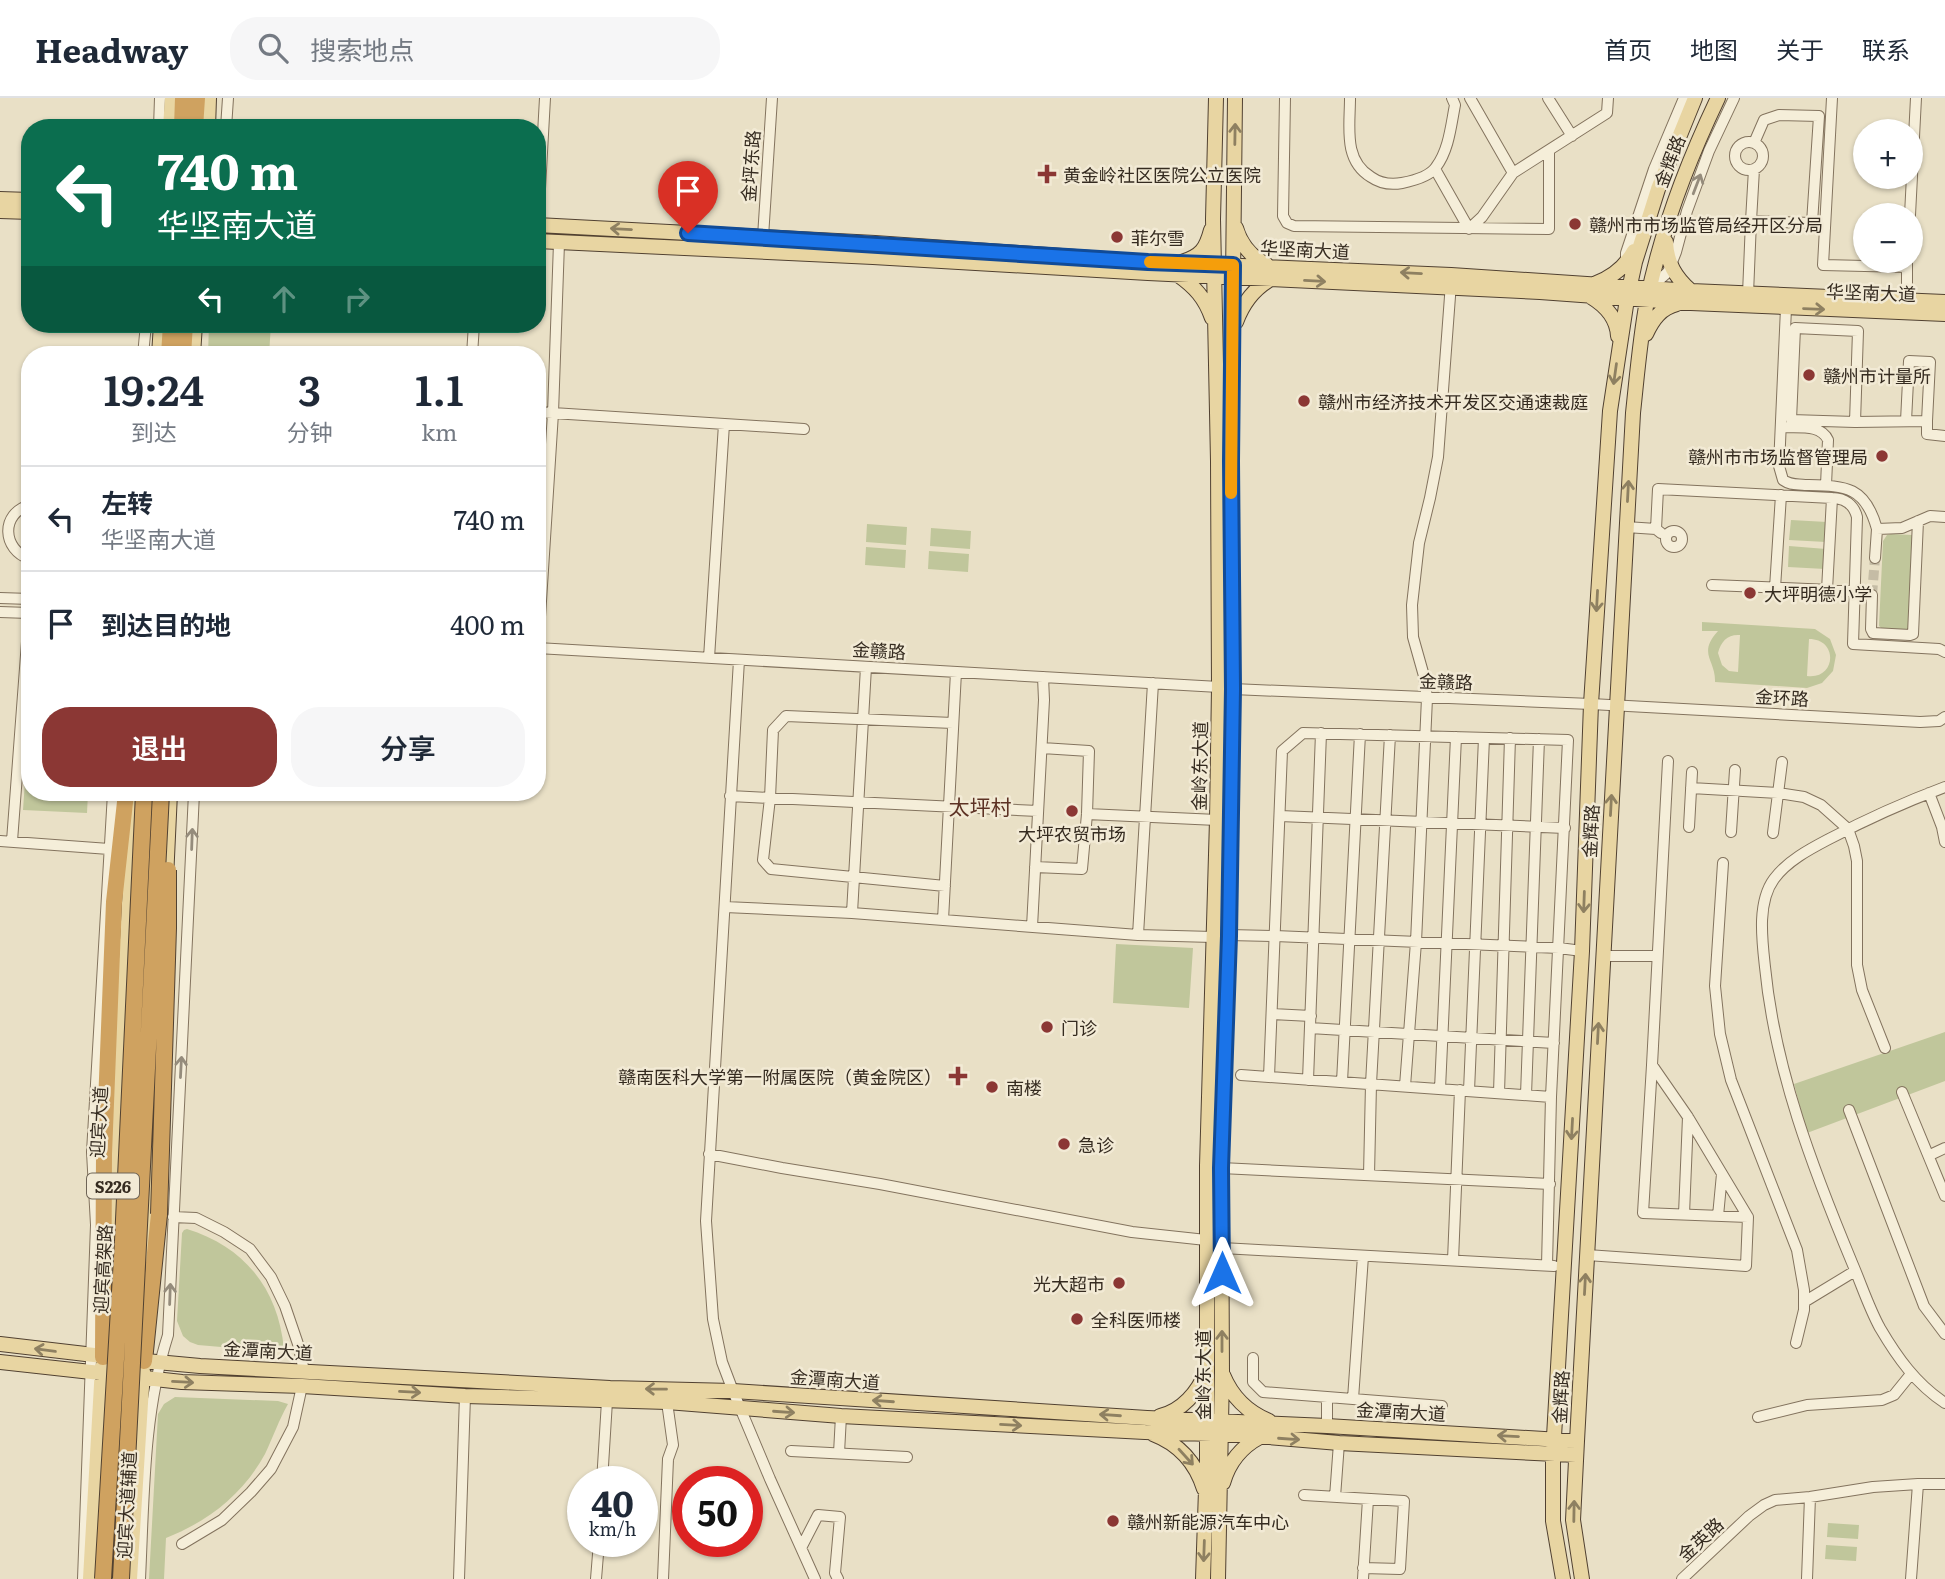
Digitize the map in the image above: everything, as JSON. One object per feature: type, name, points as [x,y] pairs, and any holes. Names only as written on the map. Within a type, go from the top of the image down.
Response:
[{"type":"highway","points":[[182,119],[183,98]]},
{"type":"highway","points":[[196,119],[197,98]]},
{"type":"highway","points":[[97,1356],[114,902],[125,801]]},
{"type":"highway","name":"迎宾高架路","points":[[103,1579],[123,1241],[144,801]]},
{"type":"highway","name":"迎宾高架路","points":[[121,1579],[161,801]]},
{"type":"highway","points":[[152,1361],[166,1215],[168,801]]},
{"type":"main road","points":[[171,119],[172,98]]},
{"type":"main road","points":[[208,119],[209,98]]},
{"type":"main road","name":"金岭东大道","points":[[1214,1428],[1208,1367],[1222,1248],[1221,1168],[1229,936],[1225,461],[1216,328],[1213,219],[1216,98]]},
{"type":"main road","name":"金岭东大道","points":[[1225,461],[1233,330],[1235,98]]},
{"type":"main road","name":"金辉路","points":[[1563,1579],[1553,1521],[1554,1446],[1582,951],[1591,704],[1610,411],[1628,293],[1642,238],[1658,189],[1695,98]]},
{"type":"main road","name":"金辉路","points":[[1583,1579],[1573,1520],[1576,1448],[1633,413],[1649,294],[1665,232],[1693,150],[1718,98]]},
{"type":"main road","points":[[0,199],[21,200]]},
{"type":"main road","points":[[0,211],[21,212]]},
{"type":"main road","points":[[1213,219],[1209,237],[1199,255],[1177,269],[1203,296],[1216,328]]},
{"type":"main road","points":[[1233,220],[1238,235],[1249,252],[1271,273],[1249,297],[1233,330]]},
{"type":"main road","name":"华坚南大道","points":[[546,225],[763,237],[1177,269]]},
{"type":"main road","points":[[1640,349],[1659,313],[1687,297],[1671,267],[1665,232]]},
{"type":"main road","points":[[1619,345],[1618,328],[1614,319],[1591,290],[1626,263],[1642,238]]},
{"type":"main road","name":"华坚南大道","points":[[546,242],[1451,281],[1687,297],[1786,308],[1945,314]]},
{"type":"main road","name":"华坚南大道","points":[[1687,297],[1748,294],[1945,302]]},
{"type":"main road","name":"金岭东大道","points":[[1214,1428],[1222,1372],[1206,1240],[1217,820],[1226,688]]},
{"type":"main road","name":"迎宾大道","points":[[90,1579],[96,1373],[134,801]]},
{"type":"main road","name":"S226","points":[[130,1579],[152,1361],[168,801]]},
{"type":"main road","name":"金潭南大道","points":[[0,1344],[465,1396],[667,1402],[841,1416],[1214,1428],[1277,1423],[1576,1448]]},
{"type":"main road","name":"金潭南大道","points":[[0,1362],[149,1379],[303,1379],[733,1391],[1146,1425]]},
{"type":"main road","points":[[1208,1367],[1201,1383],[1185,1403],[1146,1425],[1188,1458],[1213,1496]]},
{"type":"main road","points":[[1222,1372],[1239,1402],[1260,1418],[1277,1423]]},
{"type":"main road","points":[[1214,1428],[1213,1496],[1218,1579]]},
{"type":"main road","name":"金潭南大道","points":[[1214,1428],[1260,1437],[1339,1443],[1554,1446]]},
{"type":"main road","points":[[1203,1579],[1213,1496],[1234,1459],[1246,1446],[1260,1437]]},
{"type":"street","points":[[159,119],[160,98]]},
{"type":"street","points":[[227,119],[228,98]]},
{"type":"street","points":[[544,119],[545,98]]},
{"type":"street","name":"金坪东路","points":[[763,237],[772,98]]},
{"type":"street","points":[[1285,98],[1283,216],[1287,223],[1294,226],[1549,229],[1549,150]]},
{"type":"street","points":[[1350,98],[1350,147],[1353,160],[1363,173],[1377,181],[1391,184],[1405,182],[1435,169],[1446,145],[1454,101],[1468,98],[1513,173]]},
{"type":"street","points":[[1548,98],[1572,136]]},
{"type":"street","points":[[1469,229],[1482,217],[1513,173],[1607,113],[1608,98]]},
{"type":"street","points":[[1628,293],[1626,253],[1639,210],[1684,98]]},
{"type":"street","points":[[1649,294],[1671,267],[1687,211],[1709,151],[1734,98]]},
{"type":"street","points":[[1832,98],[1823,265],[1853,265]]},
{"type":"street","points":[[1911,203],[1916,98]]},
{"type":"street","points":[[1751,221],[1812,223],[1819,116],[1779,115],[1764,120],[1754,144]]},
{"type":"street","points":[[1748,142],[1754,144],[1759,147],[1762,155],[1760,163],[1749,170],[1741,167],[1735,156],[1741,145],[1748,142]]},
{"type":"street","points":[[1435,169],[1469,229]]},
{"type":"street","points":[[1748,294],[1754,169]]},
{"type":"street","points":[[546,523],[559,243]]},
{"type":"street","points":[[1907,273],[1907,300]]},
{"type":"street","points":[[1405,1086],[1416,942],[1427,698],[1413,638],[1412,605],[1419,543],[1437,457],[1451,281]]},
{"type":"street","points":[[1786,308],[1779,466],[1783,480],[1790,484],[1838,486],[1859,494],[1872,513],[1877,529],[1875,558]]},
{"type":"street","points":[[1855,422],[1858,331],[1795,328],[1791,420],[1855,422],[1927,421]]},
{"type":"street","points":[[1906,421],[1909,361],[1930,362],[1927,434],[1945,436]]},
{"type":"street","points":[[546,413],[804,429]]},
{"type":"street","points":[[709,658],[724,424]]},
{"type":"street","points":[[1781,427],[1816,429],[1825,434],[1828,440],[1826,485]]},
{"type":"street","points":[[1665,538],[1656,528],[1658,489],[1842,499],[1850,504],[1857,517],[1853,644],[1939,649],[1945,652]]},
{"type":"street","points":[[1775,587],[1781,495]]},
{"type":"street","points":[[1827,590],[1832,498]]},
{"type":"street","points":[[21,510],[10,520],[8,530],[9,541],[21,556]]},
{"type":"street","points":[[1877,529],[1902,528],[1930,516],[1945,517]]},
{"type":"street","points":[[1872,594],[1871,629],[1874,633],[1913,634],[1919,521]]},
{"type":"street","points":[[1626,527],[1656,528]]},
{"type":"street","points":[[1712,585],[1855,592]]},
{"type":"street","points":[[0,598],[21,600]]},
{"type":"street","points":[[0,611],[21,612]]},
{"type":"street","name":"金赣路","points":[[546,648],[1226,688],[1616,706]]},
{"type":"street","points":[[738,660],[706,1221],[713,1319],[722,1362],[740,1409],[815,1579]]},
{"type":"street","points":[[852,913],[866,667]]},
{"type":"street","points":[[943,920],[956,672]]},
{"type":"street","points":[[1032,927],[1042,748],[1043,677]]},
{"type":"street","points":[[1138,935],[1153,683]]},
{"type":"street","name":"金环路","points":[[1616,706],[1930,722],[1945,717]]},
{"type":"street","points":[[945,886],[771,869],[763,860],[770,798],[773,730],[786,716],[953,723]]},
{"type":"street","points":[[12,842],[21,721]]},
{"type":"street","points":[[1269,1077],[1282,751],[1303,733],[1568,740],[1551,1097],[1547,1265]]},
{"type":"street","points":[[1308,1080],[1321,733]]},
{"type":"street","points":[[1342,1082],[1360,734]]},
{"type":"street","points":[[1369,1175],[1371,1084],[1390,735]]},
{"type":"street","points":[[1440,1089],[1456,737]]},
{"type":"street","points":[[1453,1260],[1456,1179],[1472,1038],[1484,738]]},
{"type":"street","points":[[1499,1093],[1510,738]]},
{"type":"street","points":[[1526,1095],[1539,739]]},
{"type":"street","points":[[1035,867],[1082,869],[1087,814],[1088,751],[1042,748]]},
{"type":"street","points":[[1668,761],[1643,1213],[1748,1217]]},
{"type":"street","points":[[1773,833],[1782,762]]},
{"type":"street","points":[[1731,832],[1735,770]]},
{"type":"street","points":[[1689,827],[1692,772]]},
{"type":"street","points":[[1945,787],[1880,813],[1793,861],[1774,878],[1762,916],[1768,1000],[1779,1052],[1818,1178],[1878,1324],[1912,1374],[1945,1403]]},
{"type":"street","points":[[1691,788],[1804,797],[1821,805],[1848,829],[1857,861],[1857,965],[1862,990],[1885,1048]]},
{"type":"street","points":[[1929,793],[1945,842]]},
{"type":"street","points":[[730,796],[1038,811]]},
{"type":"street","points":[[97,1356],[96,1225],[92,1152],[112,801]]},
{"type":"street","points":[[181,1544],[222,1520],[271,1469],[293,1427],[303,1379],[298,1344],[285,1306],[271,1277],[250,1249],[196,1218],[166,1215],[193,801]]},
{"type":"street","points":[[1087,814],[1217,820]]},
{"type":"street","points":[[1280,816],[1565,828]]},
{"type":"street","points":[[0,841],[109,849]]},
{"type":"street","points":[[1723,863],[1715,986],[1720,1034],[1731,1080],[1797,1250],[1804,1302],[1796,1343]]},
{"type":"street","points":[[725,907],[852,913],[1138,935],[1213,937]]},
{"type":"street","points":[[1229,936],[1314,937],[1582,951]]},
{"type":"street","points":[[1602,956],[1657,956]]},
{"type":"street","points":[[1272,1014],[1311,1016]]},
{"type":"street","points":[[1310,1028],[1554,1043]]},
{"type":"street","points":[[1587,1255],[1746,1266],[1748,1217],[1688,1117],[1652,1065]]},
{"type":"street","points":[[1241,1075],[1551,1097]]},
{"type":"street","points":[[1902,1092],[1945,1196]]},
{"type":"street","points":[[1849,1110],[1924,1306],[1945,1334]]},
{"type":"street","points":[[1684,1214],[1688,1117]]},
{"type":"street","points":[[1930,1155],[1945,1148]]},
{"type":"street","points":[[709,1154],[1132,1232],[1206,1240]]},
{"type":"street","points":[[1221,1168],[1550,1184]]},
{"type":"street","points":[[1718,1216],[1722,1173]]},
{"type":"street","points":[[1222,1248],[1565,1266]]},
{"type":"street","points":[[1353,1399],[1363,1256]]},
{"type":"street","points":[[1804,1302],[1855,1271]]},
{"type":"street","points":[[1254,1358],[1253,1382],[1263,1392],[1442,1406]]},
{"type":"street","points":[[83,1579],[88,1456],[96,1373]]},
{"type":"street","points":[[1758,1417],[1807,1405],[1882,1400],[1894,1395],[1912,1374]]},
{"type":"street","name":"迎宾大道辅道","points":[[140,1579],[147,1433],[152,1409],[149,1379]]},
{"type":"street","points":[[459,1579],[465,1396]]},
{"type":"street","points":[[1327,1398],[1327,1426]]},
{"type":"street","points":[[603,1466],[607,1401]]},
{"type":"street","points":[[663,1579],[668,1459],[673,1445],[667,1402]]},
{"type":"street","points":[[839,1453],[841,1416]]},
{"type":"street","points":[[1335,1497],[1339,1443]]},
{"type":"street","points":[[791,1451],[907,1457]]},
{"type":"street","points":[[1912,1576],[1918,1484]]},
{"type":"street","name":"金英路","points":[[1682,1579],[1749,1516],[1775,1500],[1873,1487],[1945,1484]]},
{"type":"street","points":[[1304,1495],[1404,1501],[1400,1569],[1363,1573],[1368,1499]]},
{"type":"street","points":[[1807,1579],[1810,1497]]},
{"type":"street","points":[[801,1548],[818,1516],[840,1517],[835,1573],[838,1579]]},
{"type":"street","points":[[596,1579],[597,1557]]},
{"type":"green space","points":[[209,333],[270,333],[270,346],[208,346]]},
{"type":"green space","points":[[1791,520],[1827,522],[1826,542],[1789,540]]},
{"type":"green space","points":[[867,524],[907,527],[906,545],[866,542]]},
{"type":"green space","points":[[931,528],[971,531],[970,549],[930,546]]},
{"type":"green space","points":[[1891,534],[1912,535],[1909,631],[1884,630],[1879,626],[1883,541]]},
{"type":"green space","points":[[1789,546],[1826,549],[1825,569],[1788,567]]},
{"type":"green space","points":[[866,547],[906,550],[905,568],[865,565]]},
{"type":"green space","points":[[929,551],[969,554],[968,572],[928,569]]},
{"type":"green space","points":[[1702,622],[1815,629],[1830,639],[1836,655],[1833,671],[1822,683],[1807,688],[1715,682],[1708,651],[1718,631],[1702,631]],"holes":[[[1740,635],[1738,672],[1729,671],[1722,665],[1718,653],[1726,639]],[[1809,639],[1819,641],[1829,652],[1828,666],[1817,676],[1807,676]]]},
{"type":"green space","points":[[24,801],[88,801],[87,813],[23,810]]},
{"type":"green space","points":[[1116,944],[1193,948],[1189,1008],[1113,1003]]},
{"type":"green space","points":[[1945,1032],[1945,1081],[1807,1133],[1794,1084]]},
{"type":"green space","points":[[187,1229],[226,1247],[255,1273],[274,1307],[284,1349],[281,1352],[198,1345],[183,1336],[177,1321],[182,1233]]},
{"type":"green space","points":[[175,1397],[278,1401],[288,1404],[265,1454],[246,1482],[223,1505],[197,1523],[166,1538],[164,1579],[149,1579],[158,1414],[164,1404]]},
{"type":"green space","points":[[1828,1523],[1859,1525],[1858,1539],[1827,1537]]},
{"type":"green space","points":[[1826,1545],[1857,1547],[1856,1561],[1825,1559]]},
{"type":"tunnel","points":[[1872,595],[1875,558]]},
{"type":"slow traffic","points":[[1150,262],[1233,265],[1231,493]]},
{"type":"place","name":"黄金岭社区医院公立医院","points":[[1047,174]]},
{"type":"place","name":"赣州市市场监管局经开区分局","points":[[1575,224]]},
{"type":"place","name":"菲尔雪","points":[[1117,237]]},
{"type":"place","name":"赣州市计量所","points":[[1809,375]]},
{"type":"place","name":"赣州市经济技术开发区交通速裁庭","points":[[1304,401]]},
{"type":"place","name":"赣州市市场监督管理局","points":[[1882,456]]},
{"type":"place","name":"大坪明德小学","points":[[1750,593]]},
{"type":"place","name":"大坪农贸市场","points":[[1072,811]]},
{"type":"place","name":"门诊","points":[[1047,1027]]},
{"type":"place","name":"赣南医科大学第一附属医院（黄金院区）","points":[[958,1076]]},
{"type":"place","name":"南楼","points":[[992,1087]]},
{"type":"place","name":"急诊","points":[[1064,1144]]},
{"type":"place","name":"光大超市","points":[[1119,1283]]},
{"type":"place","name":"全科医师楼","points":[[1077,1319]]},
{"type":"place","name":"赣州新能源汽车中心","points":[[1113,1521]]},
{"type":"district","name":"太坪村","points":[[980,805]]},
{"type":"route","points":[[688,233],[1233,265],[1233,689],[1229,936],[1221,1168],[1222,1273]]}]
